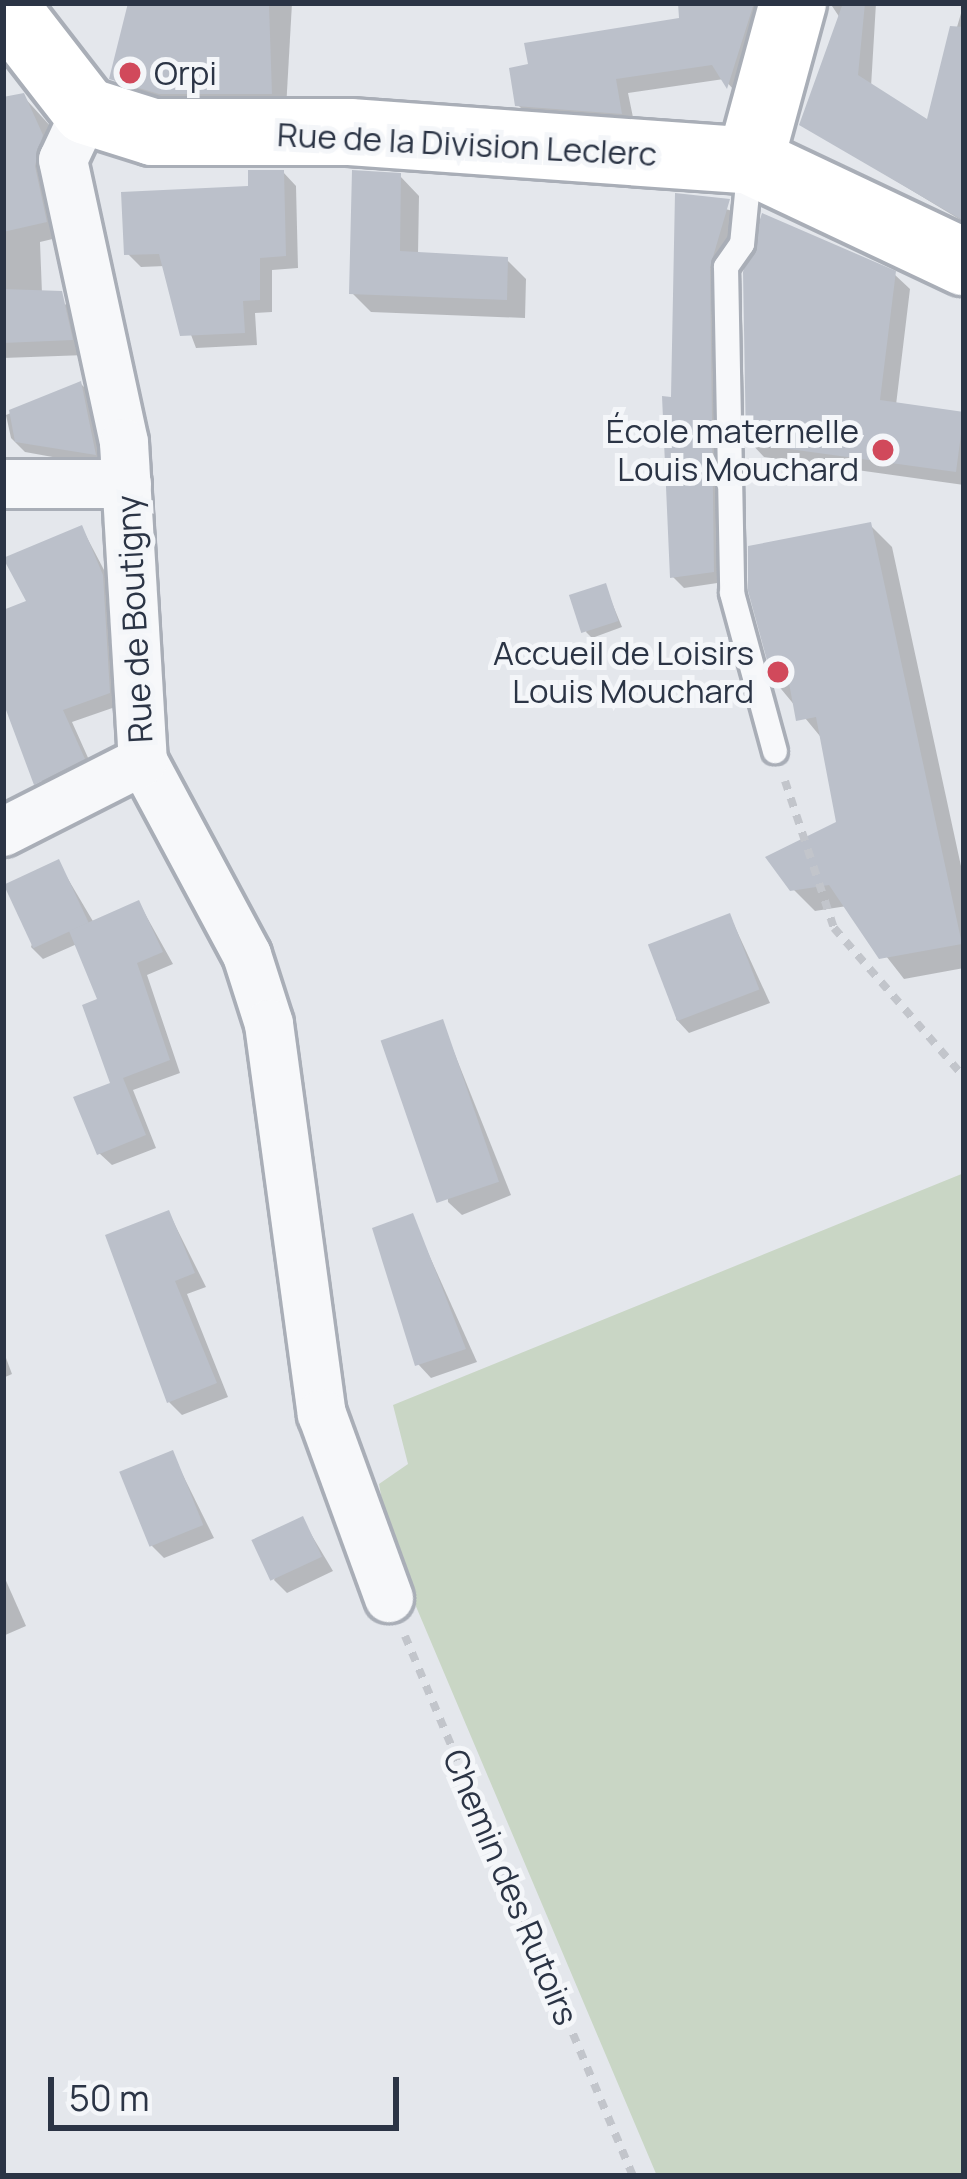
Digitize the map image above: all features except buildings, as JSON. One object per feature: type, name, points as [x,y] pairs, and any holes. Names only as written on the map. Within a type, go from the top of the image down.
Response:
[{"type":"main road","points":[[750,161],[793,3]]},
{"type":"main road","points":[[3,4],[86,111]]},
{"type":"main road","name":"Rue de la Division Leclerc","points":[[86,111],[153,132],[350,132],[750,161],[964,262]]},
{"type":"street","name":"Rue de Boutigny","points":[[86,111],[63,160],[127,484],[142,761],[248,955],[269,1024],[322,1414],[389,1598]]},
{"type":"street","points":[[3,484],[127,484]]},
{"type":"street","points":[[3,832],[142,761]]},
{"type":"lane","points":[[750,161],[742,244],[726,267],[732,592],[775,751]]},
{"type":"path","points":[[775,751],[834,928],[964,1077]]},
{"type":"path","name":"Chemin des Rutoirs","points":[[389,1598],[633,2176]]},
{"type":"green space","points":[[964,1173],[964,2176],[657,2176],[390,1545],[379,1484],[408,1464],[393,1405]]},
{"type":"place","name":"Orpi","points":[[130,73]]},
{"type":"place","name":"École maternelle Louis Mouchard","points":[[883,450]]},
{"type":"place","name":"Accueil de Loisirs Louis Mouchard","points":[[778,672]]}]
